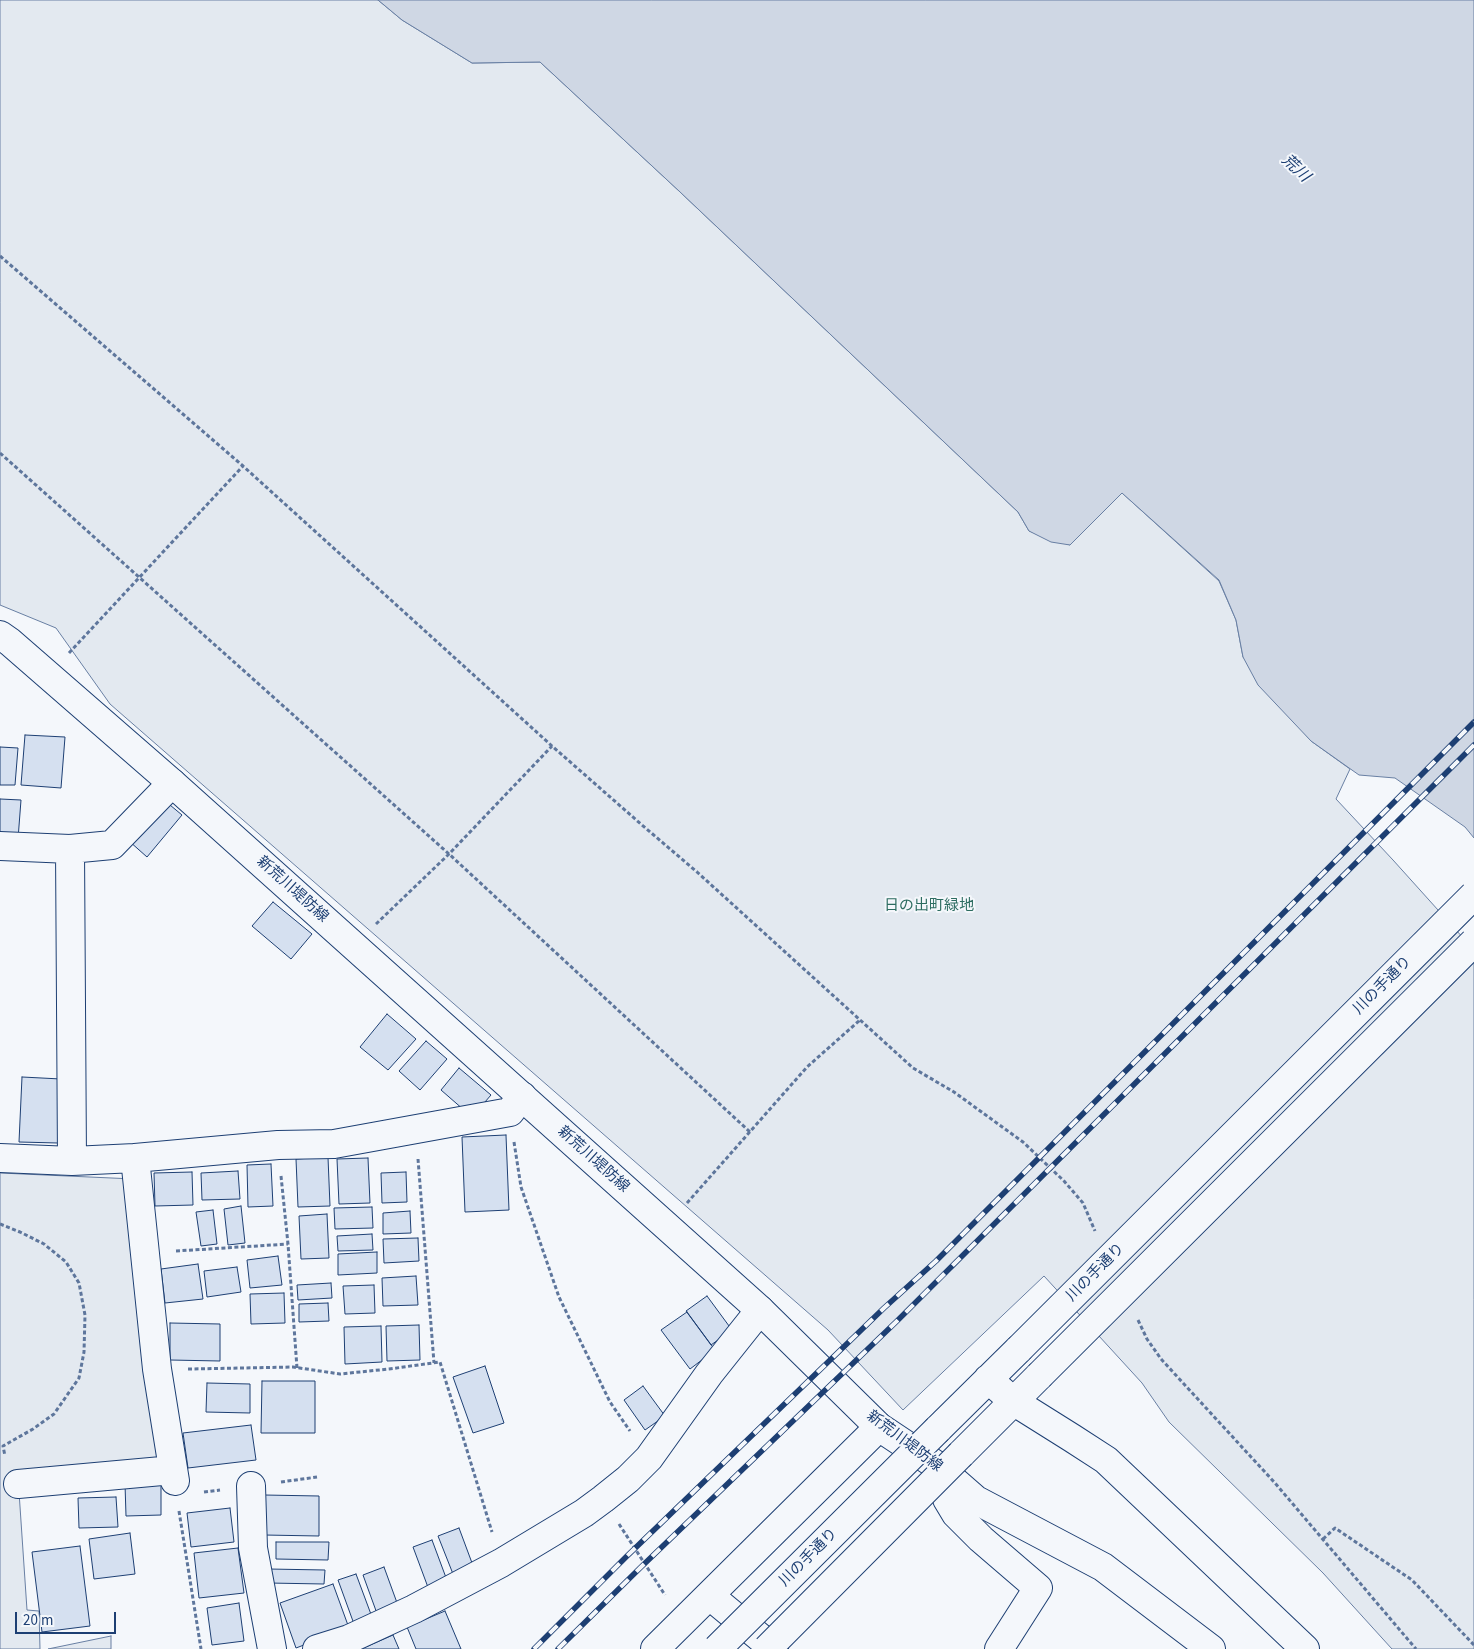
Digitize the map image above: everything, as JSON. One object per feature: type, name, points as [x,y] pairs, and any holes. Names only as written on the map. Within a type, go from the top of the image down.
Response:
[{"type":"main road","name":"新荒川堤防線","points":[[0,635],[172,783],[516,1104],[667,1226],[760,1310],[880,1427],[936,1465],[976,1500],[1103,1567],[1211,1649]]},
{"type":"main road","points":[[0,846],[70,849],[112,846],[172,783]]},
{"type":"main road","points":[[70,849],[72,1161]]},
{"type":"main road","name":"川の手通り","points":[[718,1649],[1474,895]]},
{"type":"main road","points":[[767,1649],[1474,942]]},
{"type":"main road","points":[[0,1158],[72,1161],[135,1158],[278,1145],[334,1144],[416,1130],[516,1104]]},
{"type":"main road","points":[[18,1484],[174,1475],[157,1369],[135,1158]]},
{"type":"main road","points":[[317,1649],[349,1639],[414,1609],[501,1563],[584,1513],[603,1499],[628,1479],[649,1458],[710,1374],[760,1310]]},
{"type":"main road","points":[[988,1379],[1013,1401],[1106,1460],[1305,1649]]},
{"type":"main road","points":[[655,1649],[880,1427]]},
{"type":"main road","points":[[936,1465],[947,1499],[956,1514],[981,1539],[1038,1588],[999,1649]]},
{"type":"main road","points":[[251,1486],[253,1548],[272,1649]]},
{"type":"main road","points":[[710,1596],[774,1649]]},
{"type":"path","points":[[0,256],[242,466],[552,746],[698,872],[913,1068],[954,1092],[1023,1142],[1064,1181],[1083,1203],[1098,1238]]},
{"type":"path","points":[[0,453],[449,854],[750,1132]]},
{"type":"path","points":[[68,654],[242,466]]},
{"type":"path","points":[[373,927],[449,854],[552,746]]},
{"type":"path","points":[[667,1226],[807,1067],[860,1020]]},
{"type":"path","points":[[516,1104],[521,1187],[558,1297],[610,1402],[649,1458]]},
{"type":"path","points":[[416,1130],[434,1363]]},
{"type":"path","points":[[278,1145],[288,1244],[297,1368]]},
{"type":"path","points":[[0,1224],[44,1244],[66,1262],[79,1283],[85,1315],[84,1352],[79,1378],[54,1414],[33,1429],[1,1447],[6,1460]]},
{"type":"path","points":[[145,1253],[288,1244]]},
{"type":"path","points":[[1135,1314],[1147,1339],[1162,1360],[1275,1483],[1416,1649]]},
{"type":"path","points":[[157,1369],[297,1368],[340,1374],[440,1362],[501,1563]]},
{"type":"path","points":[[174,1475],[190,1588],[201,1649]]},
{"type":"path","points":[[603,1499],[683,1622]]},
{"type":"path","points":[[1323,1539],[1335,1528],[1412,1580],[1474,1645]]},
{"type":"green space","name":"日の出町緑地","points":[[0,0],[378,0],[402,20],[472,63],[540,62],[1018,512],[1029,531],[1070,545],[1121,492],[1219,581],[1236,620],[1243,657],[1311,741],[1350,769],[1336,799],[1474,950],[1474,1649],[1392,1649],[1323,1573],[1169,1422],[1142,1383],[1044,1276],[903,1410],[828,1330],[110,704],[56,628],[0,605]]},
{"type":"green space","points":[[0,1173],[134,1179],[164,1461],[18,1477],[27,1610],[39,1611],[40,1649],[0,1649]]},
{"type":"green space","points":[[111,1636],[111,1649],[48,1649]]},
{"type":"water","name":"荒川","points":[[378,0],[1474,0],[1474,838],[1465,827],[1395,778],[1359,775],[1311,741],[1258,685],[1243,657],[1236,620],[1219,580],[1122,493],[1070,545],[1051,542],[1029,531],[1018,512],[540,62],[472,63],[402,20]]},
{"type":"building","points":[[25,735],[65,737],[61,788],[21,785]]},
{"type":"building","points":[[0,747],[18,748],[15,785],[0,785]]},
{"type":"building","points":[[0,799],[21,800],[18,839],[0,837]]},
{"type":"building","points":[[164,800],[182,815],[147,857],[129,841]]},
{"type":"building","points":[[273,902],[312,934],[291,959],[252,926]]},
{"type":"building","points":[[387,1014],[416,1039],[388,1070],[360,1047]]},
{"type":"building","points":[[426,1041],[447,1059],[420,1090],[399,1071]]},
{"type":"building","points":[[459,1068],[491,1095],[472,1117],[441,1090]]},
{"type":"building","points":[[22,1077],[61,1079],[58,1143],[19,1142]]},
{"type":"building","points":[[506,1135],[509,1210],[465,1212],[462,1137]]},
{"type":"building","points":[[328,1157],[330,1206],[298,1207],[296,1159]]},
{"type":"building","points":[[368,1158],[370,1203],[339,1204],[337,1159]]},
{"type":"building","points":[[271,1164],[273,1206],[248,1207],[247,1165]]},
{"type":"building","points":[[238,1171],[240,1199],[202,1200],[201,1173]]},
{"type":"building","points":[[192,1172],[193,1205],[155,1206],[154,1173]]},
{"type":"building","points":[[406,1172],[407,1202],[382,1203],[381,1173]]},
{"type":"building","points":[[241,1206],[245,1243],[228,1245],[224,1209]]},
{"type":"building","points":[[372,1207],[373,1228],[335,1229],[334,1208]]},
{"type":"building","points":[[213,1210],[217,1244],[201,1246],[196,1212]]},
{"type":"building","points":[[410,1211],[411,1233],[383,1234],[383,1213]]},
{"type":"building","points":[[327,1214],[329,1258],[301,1259],[299,1216]]},
{"type":"building","points":[[372,1234],[373,1250],[338,1251],[337,1236]]},
{"type":"building","points":[[418,1238],[419,1261],[384,1263],[383,1239]]},
{"type":"building","points":[[377,1252],[377,1273],[338,1275],[338,1254]]},
{"type":"building","points":[[278,1256],[282,1285],[250,1288],[247,1260]]},
{"type":"building","points":[[198,1264],[203,1299],[165,1303],[161,1269]]},
{"type":"building","points":[[237,1267],[241,1292],[207,1297],[204,1271]]},
{"type":"building","points":[[416,1276],[418,1305],[383,1306],[382,1278]]},
{"type":"building","points":[[331,1283],[332,1298],[298,1300],[297,1285]]},
{"type":"building","points":[[374,1285],[375,1313],[345,1314],[343,1286]]},
{"type":"building","points":[[284,1293],[285,1323],[251,1324],[250,1294]]},
{"type":"building","points":[[707,1296],[732,1330],[711,1345],[686,1311]]},
{"type":"building","points":[[328,1303],[329,1321],[299,1322],[299,1304]]},
{"type":"building","points":[[687,1312],[715,1350],[690,1369],[661,1330]]},
{"type":"building","points":[[170,1323],[220,1324],[220,1361],[170,1360]]},
{"type":"building","points":[[419,1325],[420,1360],[387,1361],[386,1326]]},
{"type":"building","points":[[381,1326],[382,1362],[345,1364],[344,1327]]},
{"type":"building","points":[[485,1366],[504,1423],[473,1433],[453,1377]]},
{"type":"building","points":[[262,1381],[315,1381],[315,1433],[261,1433]]},
{"type":"building","points":[[207,1383],[250,1384],[250,1413],[206,1412]]},
{"type":"building","points":[[643,1386],[665,1416],[645,1430],[624,1400]]},
{"type":"building","points":[[251,1425],[256,1460],[188,1468],[183,1433]]},
{"type":"building","points":[[161,1483],[161,1515],[126,1516],[125,1484]]},
{"type":"building","points":[[264,1495],[319,1496],[319,1536],[264,1535]]},
{"type":"building","points":[[116,1497],[118,1527],[79,1528],[78,1498]]},
{"type":"building","points":[[230,1508],[234,1542],[191,1547],[187,1513]]},
{"type":"building","points":[[459,1528],[475,1571],[455,1579],[438,1536]]},
{"type":"building","points":[[130,1533],[135,1574],[94,1579],[89,1539]]},
{"type":"building","points":[[432,1540],[448,1583],[429,1590],[413,1547]]},
{"type":"building","points":[[276,1542],[329,1542],[328,1560],[276,1559]]},
{"type":"building","points":[[80,1546],[90,1626],[42,1632],[32,1552]]},
{"type":"building","points":[[238,1548],[244,1593],[199,1598],[194,1553]]},
{"type":"building","points":[[384,1567],[400,1611],[379,1619],[363,1575]]},
{"type":"building","points":[[268,1569],[325,1570],[324,1584],[268,1583]]},
{"type":"building","points":[[356,1574],[372,1617],[354,1624],[338,1580]]},
{"type":"building","points":[[333,1584],[349,1628],[296,1648],[280,1603]]},
{"type":"building","points":[[239,1603],[244,1641],[212,1645],[207,1608]]},
{"type":"building","points":[[445,1611],[461,1649],[416,1649],[407,1627]]},
{"type":"building","points":[[393,1635],[399,1649],[361,1649]]},
{"type":"railway","points":[[534,1649],[627,1556],[884,1308],[936,1261],[1474,722]]},
{"type":"railway","points":[[558,1649],[897,1321],[1474,745]]}]
